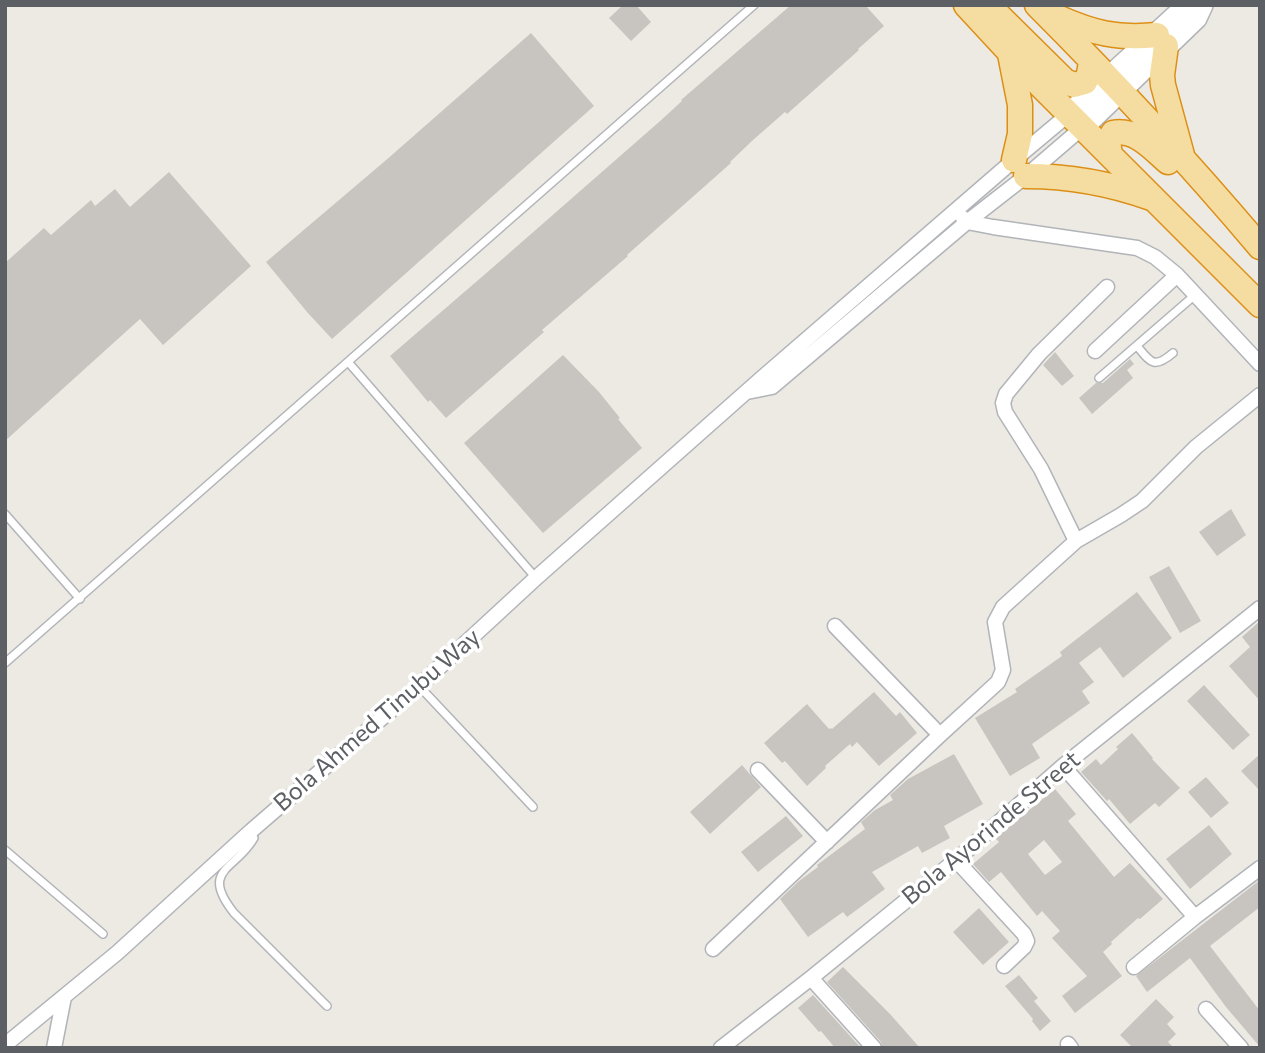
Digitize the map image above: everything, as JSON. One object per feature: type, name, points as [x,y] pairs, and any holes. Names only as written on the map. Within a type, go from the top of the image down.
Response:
[{"type":"highway","points":[[966,5],[985,15],[1065,81],[1074,85],[1085,82],[1091,62]]},
{"type":"highway","points":[[1040,8],[1085,29],[1104,34],[1161,40],[1163,85],[1183,159]]},
{"type":"highway","points":[[1040,8],[1208,186],[1260,247]]},
{"type":"highway","points":[[985,15],[1010,53],[1260,305]]},
{"type":"highway","points":[[1010,53],[1020,105],[1020,168],[1054,176],[1085,179],[1155,199]]},
{"type":"highway","points":[[1110,154],[1108,142],[1114,133],[1125,132],[1147,144],[1175,169],[1260,259]]},
{"type":"main road","points":[[1076,121],[1161,40],[1188,5]]},
{"type":"main road","points":[[1161,40],[1196,18],[1202,5]]},
{"type":"street","points":[[1020,168],[1076,121]]},
{"type":"street","points":[[745,393],[772,387],[967,222],[1020,168],[1076,121]]},
{"type":"street","name":"Bola Ahmed Tinubu Way","points":[[5,1045],[117,953],[745,393],[956,211],[1020,168]]},
{"type":"street","points":[[956,211],[967,222],[1137,248],[1155,257],[1177,275],[1260,364]]},
{"type":"street","points":[[1095,351],[1177,275]]},
{"type":"street","points":[[1076,541],[1041,470],[1005,412],[1003,403],[1006,394],[1039,354],[1107,287]]},
{"type":"street","points":[[713,948],[998,682],[1003,670],[996,622],[1003,607],[1076,541],[1142,501],[1196,447],[1260,396]]},
{"type":"street","name":"Bola Ayorinde Street","points":[[721,1048],[956,860],[1063,766],[1260,608]]},
{"type":"street","points":[[835,626],[940,735]]},
{"type":"street","points":[[1063,766],[1195,918]]},
{"type":"street","points":[[758,770],[827,842]]},
{"type":"street","points":[[956,860],[1024,934],[1027,941],[1024,947],[1004,966]]},
{"type":"street","points":[[1134,967],[1260,868]]},
{"type":"street","points":[[811,978],[874,1048]]},
{"type":"street","points":[[54,1048],[64,997]]},
{"type":"street","points":[[1206,1009],[1241,1048]]},
{"type":"lane","points":[[5,663],[80,600],[754,5]]},
{"type":"lane","points":[[1099,378],[1195,294]]},
{"type":"lane","points":[[1137,346],[1148,360],[1155,362],[1163,362],[1173,353]]},
{"type":"lane","points":[[349,363],[536,578]]},
{"type":"lane","points":[[5,514],[80,600]]},
{"type":"lane","points":[[419,686],[533,807]]},
{"type":"lane","points":[[251,831],[254,838],[250,846],[223,871],[219,888],[234,913],[327,1006]]},
{"type":"lane","points":[[5,850],[103,933]]},
{"type":"building","points":[[623,5],[636,5],[651,22],[631,41],[609,18]]},
{"type":"building","points":[[791,5],[865,5],[884,26],[787,114],[785,112],[753,140],[731,163],[446,418],[430,400],[428,402],[390,356]]},
{"type":"building","points":[[531,33],[594,106],[332,339],[266,262]]},
{"type":"building","points":[[169,172],[251,266],[163,345],[140,319],[5,441],[5,263],[44,228],[51,235],[91,200],[95,206],[115,189],[130,207]]},
{"type":"building","points":[[1055,352],[1074,376],[1062,386],[1043,365]]},
{"type":"building","points":[[563,355],[599,392],[642,448],[543,533],[464,443]]},
{"type":"building","points":[[1130,359],[1134,364],[1127,370],[1133,378],[1092,414],[1079,398],[1096,383],[1103,383]]},
{"type":"building","points":[[1231,509],[1246,535],[1217,556],[1199,532]]},
{"type":"building","points":[[1169,566],[1201,621],[1180,633],[1149,577]]},
{"type":"building","points":[[1137,592],[1172,638],[1123,678],[1100,647],[1079,663],[1094,682],[1082,691],[1090,703],[1032,744],[1040,758],[1010,776],[975,718],[1017,692],[1015,689],[1062,656],[1060,652]]},
{"type":"building","points":[[1260,621],[1260,701],[1229,666],[1250,647],[1242,637]]},
{"type":"building","points":[[1204,685],[1250,735],[1233,750],[1187,701]]},
{"type":"building","points":[[874,692],[896,716],[900,712],[917,733],[879,766],[857,742],[852,747],[850,744],[825,766],[807,786],[785,761],[782,763],[764,743],[807,704],[829,729],[832,729]]},
{"type":"building","points":[[1132,733],[1180,788],[1159,807],[1155,803],[1130,824],[1081,772],[1096,759],[1101,765]]},
{"type":"building","points":[[954,754],[983,804],[944,826],[950,838],[922,853],[918,846],[872,872],[885,889],[847,917],[843,912],[808,937],[780,899],[818,867],[817,865],[865,829],[861,822],[893,800],[890,795],[908,779]]},
{"type":"building","points":[[1260,754],[1260,791],[1241,771]]},
{"type":"building","points":[[742,765],[761,787],[710,834],[690,812]]},
{"type":"building","points":[[1206,777],[1229,803],[1211,818],[1188,792]]},
{"type":"building","points":[[1055,789],[1076,814],[1068,821],[1114,877],[1130,863],[1163,899],[1138,918],[1103,952],[1122,976],[1075,1013],[1062,996],[1087,976],[1052,938],[1060,931],[1042,911],[1037,916],[1001,872],[989,882],[973,864],[999,842],[995,838]],"holes":[[[1044,840],[1062,862],[1045,875],[1028,854]]]},
{"type":"building","points":[[786,816],[803,836],[758,872],[741,852]]},
{"type":"building","points":[[1209,825],[1232,854],[1190,889],[1166,859]]},
{"type":"building","points":[[1260,880],[1260,907],[1210,946],[1260,1011],[1260,1047],[1190,958],[1147,992],[1136,976]]},
{"type":"building","points":[[979,908],[1009,942],[983,965],[953,932]]},
{"type":"building","points":[[843,967],[920,1048],[883,1048],[881,1042],[827,982]]},
{"type":"building","points":[[1019,975],[1038,998],[1034,1001],[1051,1021],[1040,1031],[1005,986]]},
{"type":"building","points":[[813,995],[861,1048],[835,1048],[821,1031],[819,1032],[798,1008]]},
{"type":"building","points":[[1156,999],[1174,1017],[1167,1024],[1176,1034],[1168,1042],[1174,1048],[1133,1048],[1120,1035]]}]
